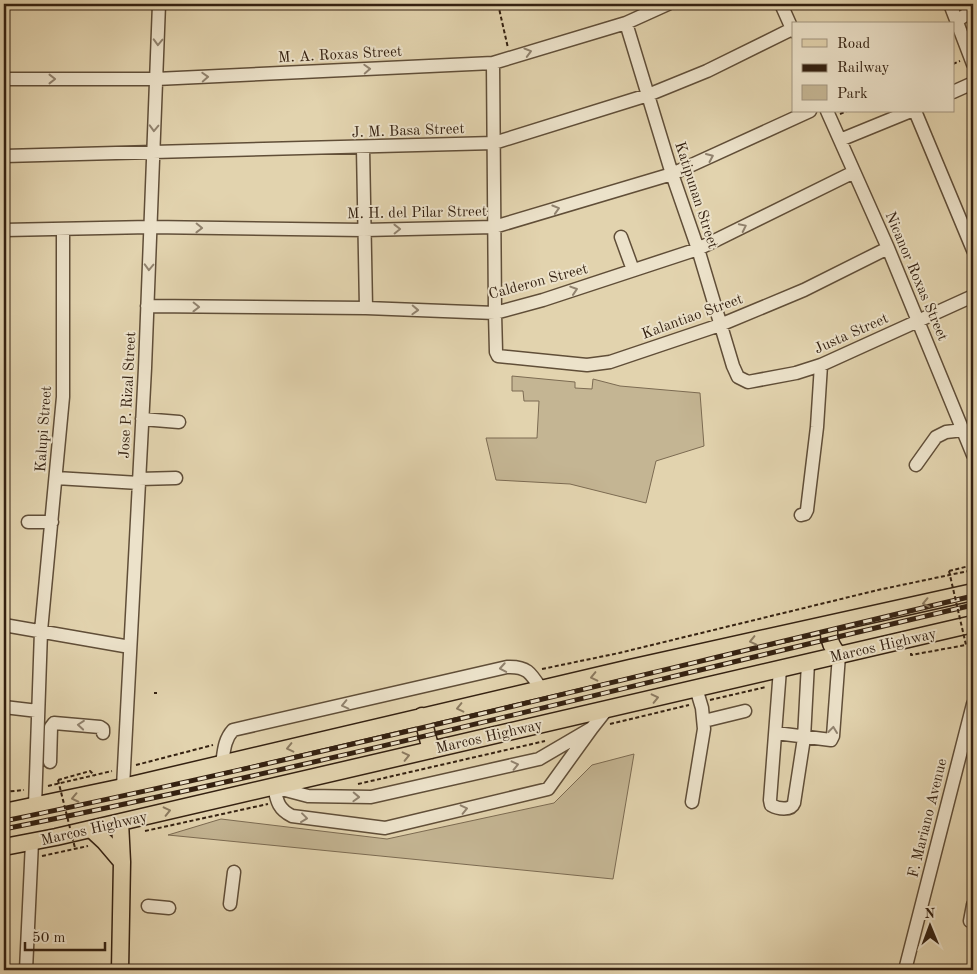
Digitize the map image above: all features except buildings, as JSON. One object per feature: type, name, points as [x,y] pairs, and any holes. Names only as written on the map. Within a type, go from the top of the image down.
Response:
[{"type":"main road","name":"Marcos Highway","points":[[4,812],[123,787],[422,716],[973,592]]},
{"type":"main road","points":[[830,624],[829,641],[839,655]]},
{"type":"main road","name":"Marcos Highway","points":[[4,847],[36,852],[96,838],[120,829],[276,795],[432,750],[607,709],[698,696],[780,676],[814,661],[973,624]]},
{"type":"main road","points":[[812,629],[820,643],[814,661]]},
{"type":"main road","points":[[422,716],[432,750]]},
{"type":"main road","points":[[120,829],[122,862],[120,970]]},
{"type":"main road","points":[[96,838],[122,862]]},
{"type":"street","name":"Jose P. Rizal Street","points":[[123,787],[148,306],[159,4]]},
{"type":"street","name":"M. A. Roxas Street","points":[[4,79],[156,80],[494,63],[626,23],[668,4]]},
{"type":"street","points":[[781,4],[792,28]]},
{"type":"street","points":[[950,4],[958,20],[973,64]]},
{"type":"street","points":[[958,20],[973,10]]},
{"type":"street","name":"Katipunan Street","points":[[626,23],[672,174],[698,249],[720,325],[738,377]]},
{"type":"street","name":"J. M. Basa Street","points":[[4,156],[494,144],[648,95],[792,30]]},
{"type":"street","points":[[494,63],[494,313]]},
{"type":"street","points":[[954,92],[973,83]]},
{"type":"street","name":"M. H. del Pilar Street","points":[[4,230],[150,227],[364,230],[494,227],[672,174],[808,112]]},
{"type":"street","name":"Nicanor Roxas Street","points":[[827,112],[888,248],[973,455]]},
{"type":"street","points":[[840,140],[909,112]]},
{"type":"street","points":[[915,112],[973,250]]},
{"type":"street","points":[[363,148],[366,308]]},
{"type":"street","name":"Calderon Street","points":[[148,306],[366,308],[494,313],[543,300],[698,249],[854,172]]},
{"type":"street","name":"Kalupi Street","points":[[35,806],[41,631],[56,478],[63,381],[63,229]]},
{"type":"street","points":[[621,237],[633,270]]},
{"type":"street","name":"Kalantiao Street","points":[[494,313],[496,352],[498,356],[556,363],[598,364],[720,325],[804,290],[888,248]]},
{"type":"street","name":"Justa Street","points":[[738,377],[748,382],[796,373],[821,365],[973,296]]},
{"type":"street","points":[[801,516],[808,510],[817,427],[821,365]]},
{"type":"street","points":[[142,419],[179,422]]},
{"type":"street","points":[[916,466],[936,437],[946,432],[963,430]]},
{"type":"street","points":[[56,478],[139,481],[176,478]]},
{"type":"street","points":[[28,522],[52,522]]},
{"type":"street","points":[[4,625],[130,647]]},
{"type":"street","points":[[776,733],[831,740],[833,736],[839,655]]},
{"type":"street","points":[[780,676],[770,800],[771,805],[774,807],[789,808],[794,803],[814,661]]},
{"type":"street","points":[[222,764],[225,742],[233,730],[507,667],[518,667],[529,671],[541,689]]},
{"type":"street","points":[[692,802],[704,729],[698,696]]},
{"type":"street","name":"F. Mariano Avenue","points":[[905,970],[973,704]]},
{"type":"street","points":[[4,707],[38,711]]},
{"type":"street","points":[[592,728],[539,759],[371,798],[276,795],[284,812],[292,816],[385,828],[548,789],[607,709]]},
{"type":"street","points":[[704,721],[745,712]]},
{"type":"street","points":[[50,762],[51,727],[54,723],[100,727],[103,729],[103,733]]},
{"type":"street","points":[[26,970],[36,852]]},
{"type":"street","points":[[230,904],[234,872]]},
{"type":"street","points":[[970,921],[973,905]]},
{"type":"street","points":[[148,906],[168,908]]},
{"type":"path","points":[[498,4],[511,57]]},
{"type":"path","points":[[910,653],[911,655],[966,645],[949,570],[973,565]]},
{"type":"path","points":[[878,590],[973,570]]},
{"type":"path","points":[[592,728],[698,696],[780,676]]},
{"type":"path","points":[[356,785],[548,740]]},
{"type":"path","points":[[4,792],[35,789],[124,768]]},
{"type":"path","points":[[75,848],[58,780],[90,771],[94,776]]},
{"type":"path","points":[[120,829],[276,795]]},
{"type":"path","points":[[36,852],[75,848],[96,838]]},
{"type":"path","points":[[36,852],[96,838]]},
{"type":"green space","points":[[512,376],[575,382],[575,388],[592,389],[593,379],[620,386],[700,393],[704,446],[656,461],[646,503],[570,484],[496,480],[486,438],[537,438],[539,401],[524,401],[523,391],[512,391]]},
{"type":"green space","points":[[634,754],[613,879],[168,835],[221,819],[387,839],[554,803],[592,765]]},
{"type":"railway","points":[[4,821],[368,740],[973,596]]},
{"type":"railway","points":[[4,829],[247,777],[973,605]]}]
